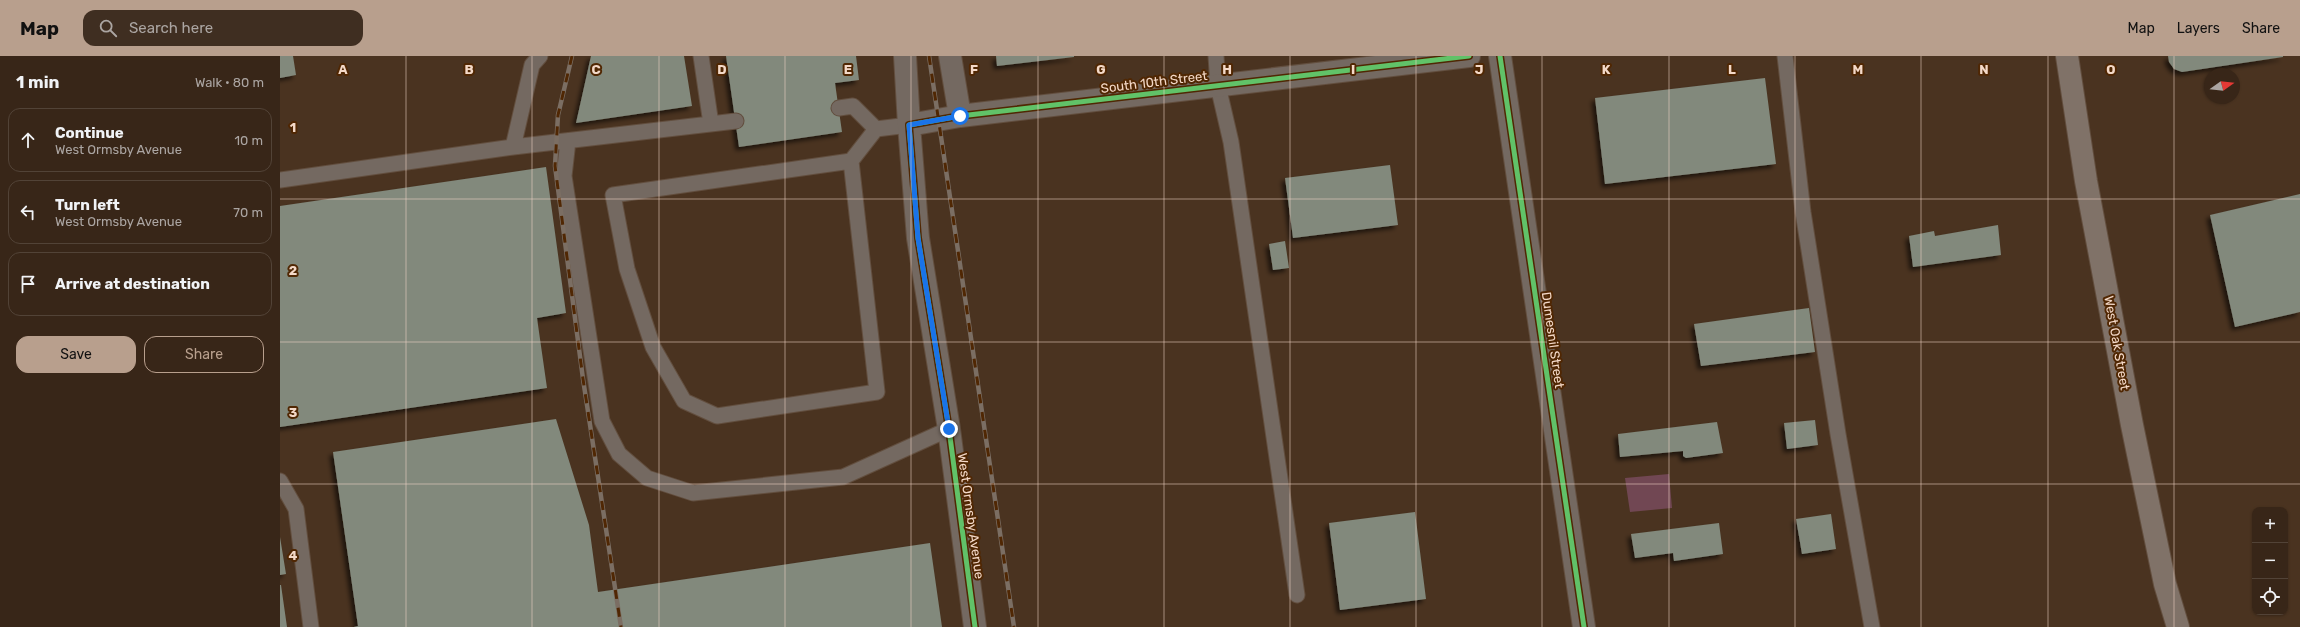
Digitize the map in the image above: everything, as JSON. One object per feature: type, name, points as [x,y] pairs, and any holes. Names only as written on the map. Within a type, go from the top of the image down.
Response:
[{"type":"main road","name":"West Oak Street","points":[[2067,56],[2086,181],[2132,425],[2165,584],[2178,627]]},
{"type":"street","name":"West Ormsby Avenue","points":[[905,56],[918,238],[949,429],[975,627]]},
{"type":"street","points":[[909,125],[960,116],[950,56]]},
{"type":"street","name":"South 10th Street","points":[[960,116],[1469,56]]},
{"type":"street","name":"Dumesnil Street","points":[[1500,56],[1584,627]]},
{"type":"lane","points":[[513,147],[532,64],[540,56]]},
{"type":"lane","points":[[701,56],[711,124]]},
{"type":"lane","points":[[1216,56],[1218,86],[1231,142],[1297,595]]},
{"type":"lane","points":[[1785,56],[1803,212],[1838,434],[1872,627]]},
{"type":"lane","points":[[838,108],[853,106],[876,129]]},
{"type":"lane","points":[[280,180],[513,147],[736,121]]},
{"type":"lane","points":[[851,162],[613,195],[627,269],[653,347],[684,401],[717,416],[877,392],[851,162],[876,129],[909,125]]},
{"type":"lane","points":[[568,141],[564,176],[602,422],[619,454],[647,478],[693,493],[843,476],[949,429]]},
{"type":"lane","points":[[280,481],[296,510],[311,627]]},
{"type":"shaded area","points":[[1669,474],[1672,508],[1630,512],[1625,478]]},
{"type":"building","points":[[280,56],[293,56],[296,75],[280,78]]},
{"type":"building","points":[[591,56],[684,56],[692,106],[576,123]]},
{"type":"building","points":[[726,56],[856,56],[859,80],[835,83],[842,132],[739,147]]},
{"type":"building","points":[[996,56],[1074,56],[1074,57],[997,66]]},
{"type":"building","points":[[2168,56],[2283,56],[2182,72],[2174,69],[2169,62]]},
{"type":"building","points":[[1765,78],[1776,164],[1605,184],[1595,98]]},
{"type":"building","points":[[1390,165],[1398,225],[1293,238],[1285,178]]},
{"type":"building","points":[[546,167],[566,313],[537,318],[547,388],[280,427],[280,206]]},
{"type":"building","points":[[2300,194],[2300,312],[2235,327],[2210,215]]},
{"type":"building","points":[[1998,225],[2001,255],[1913,267],[1909,236],[1934,231],[1935,236]]},
{"type":"building","points":[[1285,241],[1289,268],[1273,270],[1269,244]]},
{"type":"building","points":[[1809,308],[1815,352],[1701,366],[1694,324]]},
{"type":"building","points":[[556,419],[589,525],[598,592],[930,543],[942,627],[354,627],[358,626],[333,452]]},
{"type":"building","points":[[1815,420],[1818,445],[1787,449],[1784,423]]},
{"type":"building","points":[[1717,422],[1723,453],[1686,458],[1683,456],[1683,451],[1620,457],[1618,434]]},
{"type":"building","points":[[1415,512],[1426,599],[1340,610],[1329,523]]},
{"type":"building","points":[[1831,514],[1836,549],[1802,554],[1796,519]]},
{"type":"building","points":[[1719,523],[1723,554],[1674,561],[1673,553],[1635,558],[1631,534]]},
{"type":"building","points":[[280,537],[286,574],[280,575]]},
{"type":"building","points":[[281,585],[287,627],[280,627]]},
{"type":"railway","points":[[572,56],[558,115],[555,166],[583,379],[621,627]]},
{"type":"railway","points":[[929,56],[1014,627]]},
{"type":"cycle path","points":[[975,627],[949,429],[918,238],[909,125],[960,116],[1469,56]]},
{"type":"cycle path","points":[[1500,56],[1584,627]]},
{"type":"route","points":[[949,429],[918,238],[909,125],[960,116]]}]
